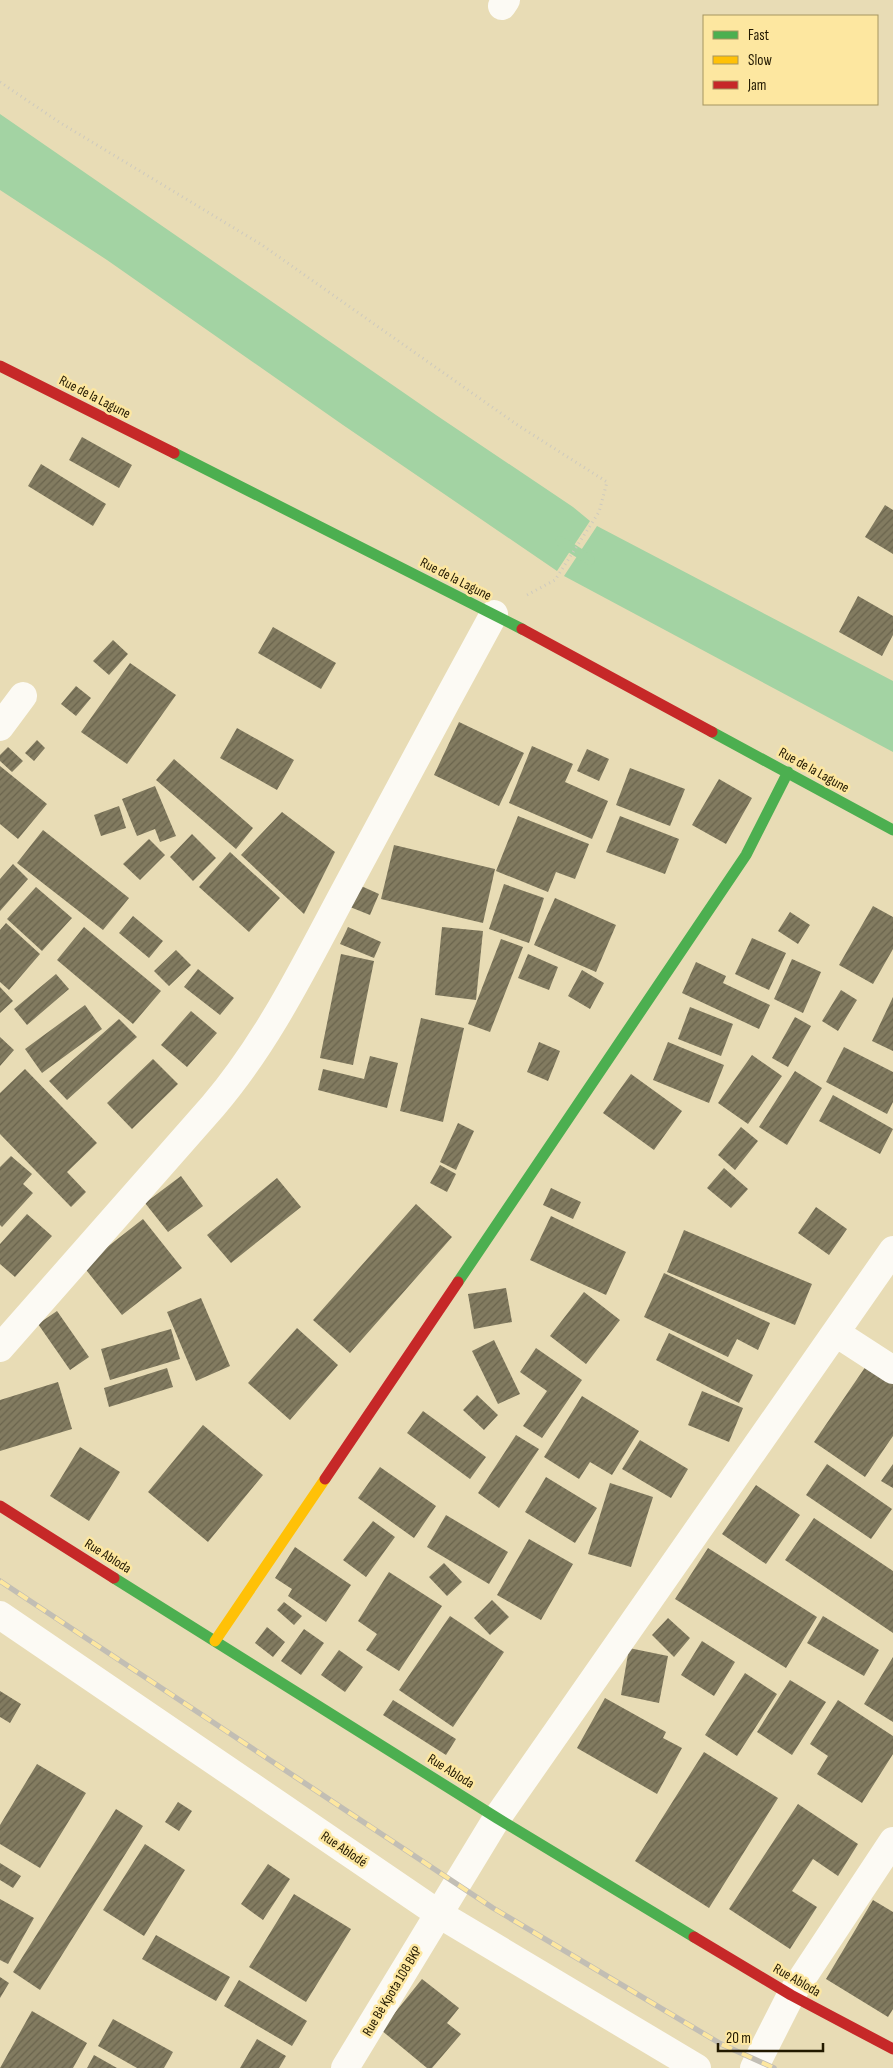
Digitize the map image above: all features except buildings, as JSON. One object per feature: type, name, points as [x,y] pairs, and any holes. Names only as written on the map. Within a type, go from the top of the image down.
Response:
[{"type":"street","name":"Rue de la Lagune","points":[[0,366],[494,614],[893,830]]},
{"type":"street","points":[[0,1348],[232,1084],[296,981],[494,614]]},
{"type":"street","points":[[0,727],[22,696]]},
{"type":"street","points":[[215,1641],[746,855],[788,772]]},
{"type":"street","name":"Rue Bè Kpota 108 BKP","points":[[345,2068],[497,1818],[893,1250]]},
{"type":"street","points":[[836,1332],[893,1370]]},
{"type":"street","name":"Rue Abloda","points":[[0,1506],[497,1818],[791,1995],[893,2049]]},
{"type":"street","name":"Rue Ablodé","points":[[0,1615],[439,1914],[697,2068]]},
{"type":"street","points":[[754,2068],[791,1995],[893,1841]]},
{"type":"path","points":[[0,82],[59,122],[262,245],[520,426],[607,482],[599,512],[555,580]]},
{"type":"shaded area","points":[[0,114],[436,415],[573,507],[590,521],[557,571],[343,425],[107,260],[0,190]]},
{"type":"shaded area","points":[[597,526],[893,681],[893,752],[564,576]]},
{"type":"waterway","points":[[560,541],[590,560]]},
{"type":"railway","points":[[0,1581],[493,1908],[721,2044],[774,2068]]},
{"type":"traffic: fast","points":[[174,453],[522,629]]},
{"type":"traffic: fast","points":[[712,732],[893,830]]},
{"type":"traffic: fast","points":[[458,1282],[746,855],[788,772]]},
{"type":"traffic: fast","points":[[114,1578],[497,1818],[694,1937]]},
{"type":"traffic: slow","points":[[215,1641],[325,1479]]},
{"type":"traffic: jam","points":[[0,366],[174,453]]},
{"type":"traffic: jam","points":[[522,629],[712,732]]},
{"type":"traffic: jam","points":[[325,1479],[458,1282]]},
{"type":"traffic: jam","points":[[0,1506],[114,1578]]},
{"type":"traffic: jam","points":[[694,1937],[791,1995],[893,2049]]}]
